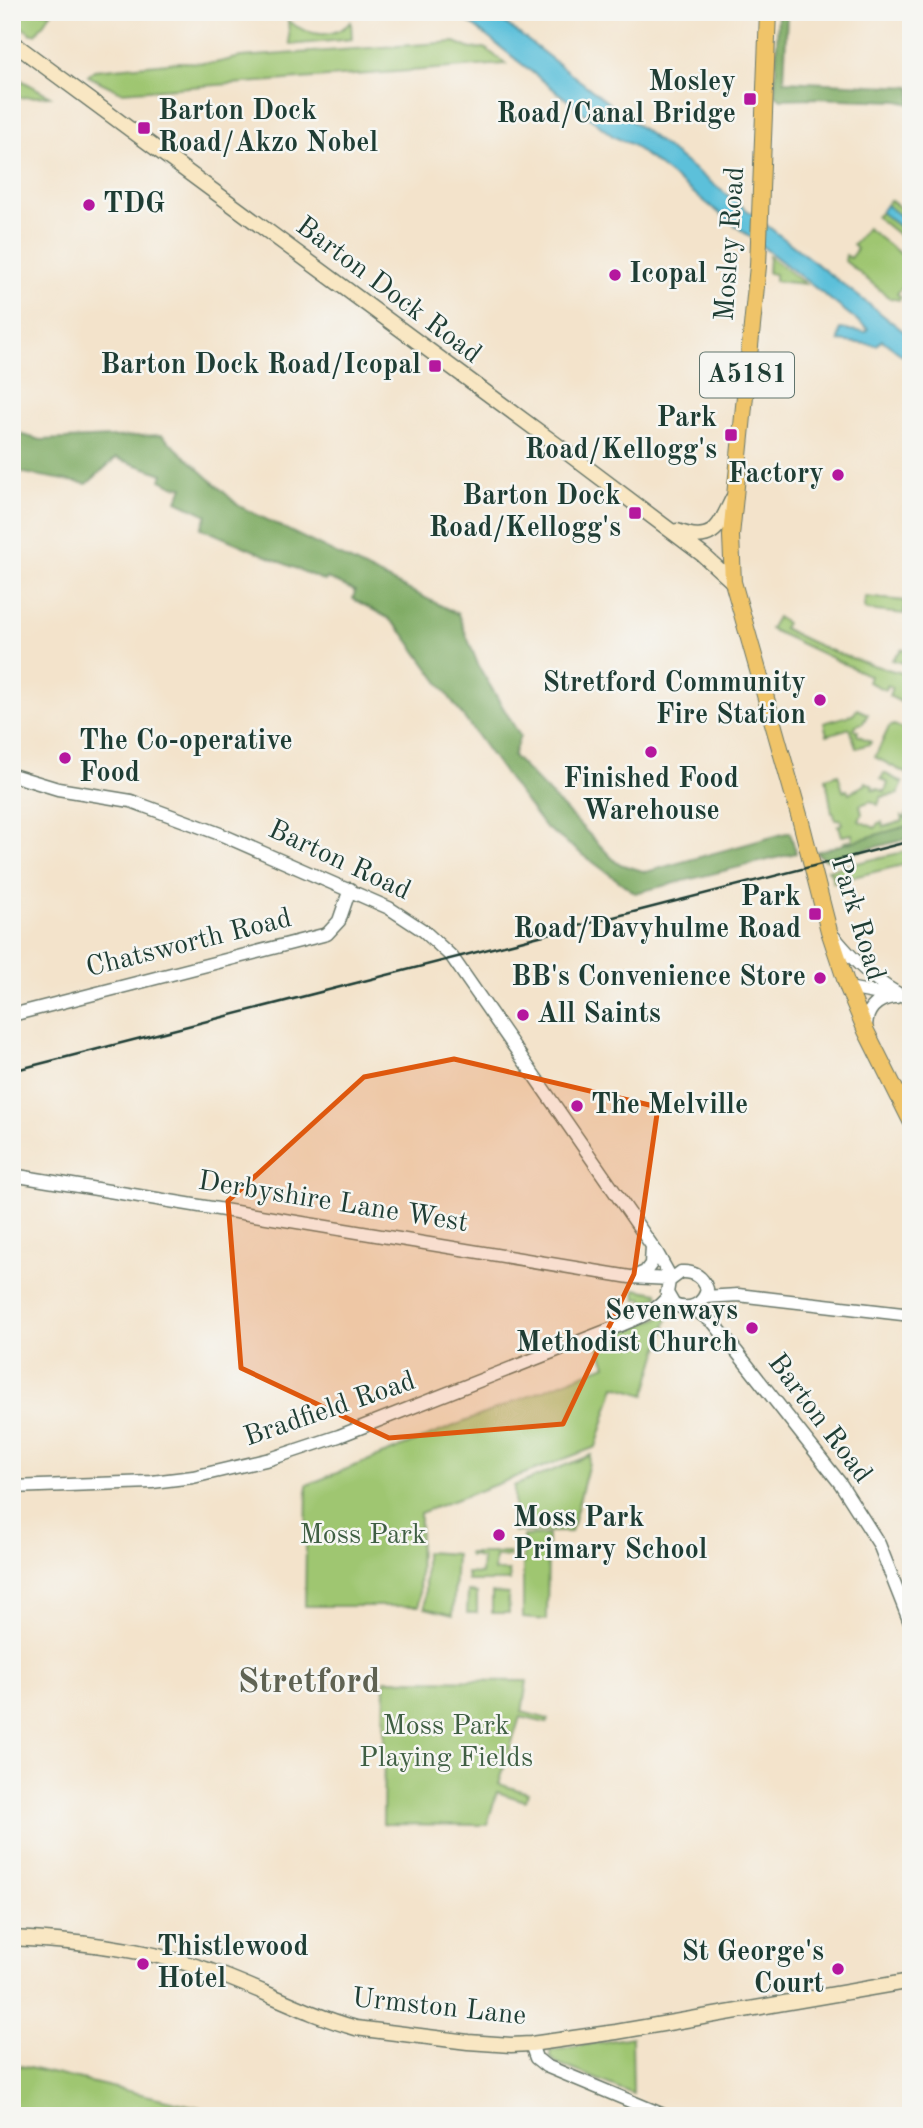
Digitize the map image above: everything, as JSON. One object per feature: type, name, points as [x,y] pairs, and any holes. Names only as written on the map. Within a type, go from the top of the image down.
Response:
[{"type":"main road","name":"Mosley Road","points":[[768,12],[758,254],[730,549],[733,583],[784,764]]},
{"type":"main road","name":"Barton Dock Road","points":[[12,42],[703,555],[733,583]]},
{"type":"main road","points":[[663,525],[688,535],[705,536],[719,526],[735,496]]},
{"type":"main road","name":"Park Road","points":[[784,764],[829,931],[848,988],[866,1031],[911,1121]]},
{"type":"main road","name":"Urmston Lane","points":[[12,1938],[87,1944],[181,1962],[244,1983],[331,2021],[356,2028],[475,2042],[531,2044],[911,1981]]},
{"type":"street","name":"Barton Road","points":[[12,775],[58,789],[117,797],[151,808],[350,889],[403,915],[452,957],[674,1276]]},
{"type":"street","name":"Chatsworth Road","points":[[12,1015],[327,934],[339,921],[350,889]]},
{"type":"street","points":[[829,931],[862,969],[876,981],[909,1000]]},
{"type":"street","points":[[848,988],[909,1000]]},
{"type":"street","points":[[866,1031],[870,1009],[882,1000],[894,997]]},
{"type":"street","name":"Derbyshire Lane West","points":[[12,1175],[639,1278],[661,1286],[670,1298]]},
{"type":"street","points":[[639,1278],[652,1264],[654,1250]]},
{"type":"street","points":[[738,1294],[700,1301],[682,1308],[670,1298],[667,1286],[674,1276],[694,1273],[703,1280],[738,1294],[911,1315]]},
{"type":"street","name":"Derbyshire Lane West","points":[[639,1278],[674,1276]]},
{"type":"street","points":[[700,1301],[707,1289],[703,1280]]},
{"type":"street","name":"Bradfield Road","points":[[12,1487],[152,1482],[194,1477],[271,1459],[339,1436],[621,1325],[670,1298]]},
{"type":"street","name":"Barton Road","points":[[700,1301],[714,1323],[840,1483],[879,1544],[911,1625]]},
{"type":"street","points":[[531,2044],[536,2058],[546,2066],[666,2116]]},
{"type":"highlighted area","points":[[454,1059],[658,1107],[634,1274],[563,1424],[389,1438],[241,1368],[228,1201],[364,1077]]},
{"type":"green space","points":[[12,12],[52,12],[36,34],[32,34],[12,21]]},
{"type":"green space","points":[[778,12],[787,12],[784,81],[911,87],[911,104],[898,101],[781,99],[775,94]]},
{"type":"green space","points":[[288,21],[303,30],[320,34],[336,32],[351,22],[352,39],[290,45]]},
{"type":"green space","points":[[455,42],[471,49],[485,48],[506,64],[121,92],[88,76],[94,70],[179,62],[215,63],[241,57]]},
{"type":"green space","points":[[12,75],[50,96],[12,98]]},
{"type":"green space","points":[[890,200],[911,216],[910,223],[886,205]]},
{"type":"green space","points":[[881,212],[904,230],[900,236],[876,217]]},
{"type":"green space","points":[[867,228],[911,262],[911,274],[897,294],[901,297],[899,300],[890,298],[845,261],[846,255],[850,258],[857,249],[853,245]]},
{"type":"green space","points":[[769,256],[805,284],[775,281],[775,274],[768,273]]},
{"type":"green space","points":[[12,432],[41,440],[162,435],[239,506],[458,614],[479,667],[520,736],[513,756],[617,863],[646,872],[790,832],[796,853],[635,893],[544,826],[403,633],[388,618],[353,599],[355,591],[327,578],[325,581],[201,528],[207,515],[177,501],[183,487],[161,480],[163,474],[116,458],[87,484],[12,471]]},
{"type":"green space","points":[[865,597],[905,601],[904,614],[866,610]]},
{"type":"green space","points":[[777,617],[786,623],[783,628],[829,650],[861,662],[911,675],[911,695],[907,693],[903,703],[889,696],[892,687],[887,685],[885,690],[868,682],[870,676],[770,629]]},
{"type":"green space","points":[[902,649],[911,651],[911,665],[892,660]]},
{"type":"green space","points":[[857,709],[868,714],[863,723],[856,725],[854,729],[858,731],[857,735],[871,742],[870,744],[856,748],[850,728],[827,735],[824,723],[854,714]]},
{"type":"green space","points":[[894,725],[911,733],[911,772],[907,774],[875,757],[889,727]]},
{"type":"green space","points":[[884,773],[903,783],[898,794],[881,797],[878,805],[871,801],[860,805],[862,814],[859,821],[875,828],[882,822],[883,827],[903,821],[902,816],[906,818],[907,814],[911,816],[911,825],[845,844],[844,842],[853,840],[852,834],[842,836],[837,826],[842,824],[840,819],[835,820],[832,813],[826,778],[838,774],[843,791],[847,790],[849,793],[866,782],[873,786],[872,789],[885,792],[888,783],[881,779]]},
{"type":"green space","points":[[911,825],[911,838],[825,860],[816,852]]},
{"type":"green space","points":[[911,850],[911,863],[833,882],[828,870]]},
{"type":"green space","points":[[635,1289],[657,1293],[659,1296],[644,1304],[642,1298],[636,1300]]},
{"type":"green space","name":"Moss Park","points":[[666,1315],[668,1318],[645,1395],[615,1386],[596,1447],[420,1513],[419,1606],[305,1606],[307,1485],[606,1365],[597,1342]]},
{"type":"green space","points":[[591,1455],[571,1532],[514,1532],[514,1486]]},
{"type":"green space","points":[[548,1535],[547,1620],[523,1618],[523,1536]]},
{"type":"green space","points":[[425,1552],[456,1554],[453,1615],[425,1608]]},
{"type":"green space","points":[[468,1553],[509,1553],[510,1557],[495,1556],[494,1571],[509,1571],[510,1581],[468,1581],[467,1573],[481,1574],[482,1558],[469,1556]]},
{"type":"green space","points":[[468,1592],[477,1593],[477,1613],[467,1613]]},
{"type":"green space","points":[[492,1593],[508,1594],[509,1613],[492,1613]]},
{"type":"green space","name":"Moss Park Playing Fields","points":[[385,1680],[527,1681],[522,1712],[548,1719],[547,1723],[520,1717],[499,1784],[528,1793],[525,1801],[497,1792],[487,1825],[383,1824]]},
{"type":"green space","points":[[632,2037],[633,2094],[550,2058],[550,2051]]},
{"type":"green space","points":[[12,2064],[236,2116],[12,2116]]},
{"type":"water","points":[[456,12],[491,12],[911,337],[911,362],[882,340],[877,345],[839,341],[840,329],[866,332],[868,329],[631,144],[614,137]]},
{"type":"water","points":[[886,205],[910,223],[904,230],[881,212]]},
{"type":"railway","points":[[12,1071],[911,841]]},
{"type":"place","name":"Mosley Road/Canal Bridge","points":[[750,99]]},
{"type":"place","name":"Barton Dock Road/Akzo Nobel","points":[[144,128]]},
{"type":"place","name":"TDG","points":[[89,205]]},
{"type":"place","name":"Icopal","points":[[615,275]]},
{"type":"place","name":"Barton Dock Road/Icopal","points":[[435,366]]},
{"type":"place","name":"Park Road/Kellogg's","points":[[731,435]]},
{"type":"place","name":"Factory","points":[[838,475]]},
{"type":"place","name":"Barton Dock Road/Kellogg's","points":[[635,513]]},
{"type":"place","name":"Stretford Community Fire Station","points":[[820,700]]},
{"type":"place","name":"Finished Food Warehouse","points":[[651,752]]},
{"type":"place","name":"The Co-operative Food","points":[[65,758]]},
{"type":"place","name":"Park Road/Davyhulme Road","points":[[815,914]]},
{"type":"place","name":"BB's Convenience Store","points":[[820,978]]},
{"type":"place","name":"All Saints","points":[[523,1015]]},
{"type":"place","name":"The Melville","points":[[577,1106]]},
{"type":"place","name":"Sevenways Methodist Church","points":[[752,1328]]},
{"type":"place","name":"Moss Park Primary School","points":[[499,1535]]},
{"type":"place","name":"Thistlewood Hotel","points":[[143,1964]]},
{"type":"place","name":"St George's Court","points":[[838,1969]]},
{"type":"district","name":"Stretford","points":[[309,1682]]}]
